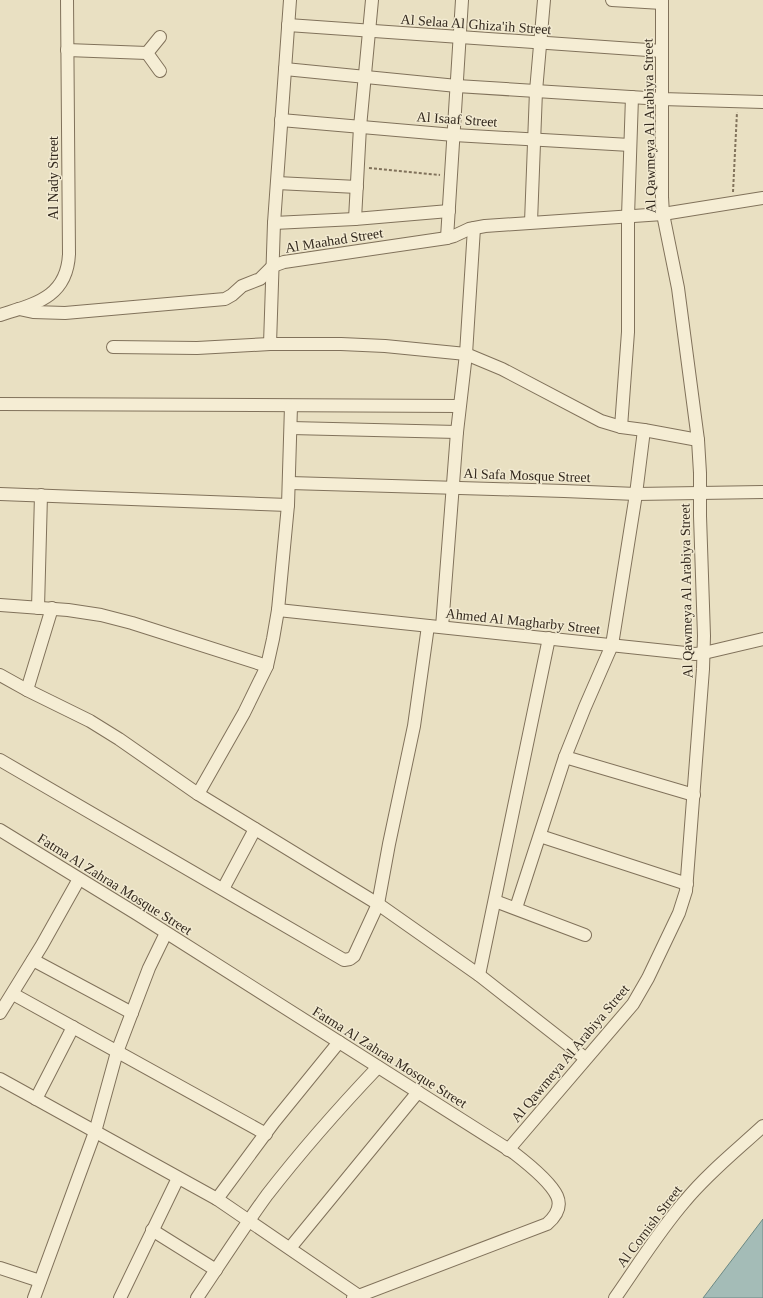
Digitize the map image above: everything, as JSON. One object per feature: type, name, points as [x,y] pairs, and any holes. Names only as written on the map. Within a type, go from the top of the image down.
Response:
[{"type":"street","name":"Al Nady Street","points":[[0,315],[42,300],[56,290],[64,276],[68,262],[67,0]]},
{"type":"street","points":[[270,344],[274,223],[290,0]]},
{"type":"street","points":[[355,219],[360,127],[372,0]]},
{"type":"street","points":[[447,238],[462,0]]},
{"type":"street","points":[[531,222],[536,91],[544,0]]},
{"type":"street","points":[[612,0],[662,2]]},
{"type":"street","name":"Al Qawmeya Al Arabiya Street","points":[[508,1150],[585,1058],[625,1014],[642,989],[685,899],[694,795],[704,636],[698,440],[678,288],[663,214],[662,2]]},
{"type":"street","name":"Al Selaa Al Ghiza'ih Street","points":[[288,25],[662,52]]},
{"type":"street","points":[[147,53],[160,37]]},
{"type":"street","points":[[67,50],[147,53]]},
{"type":"street","points":[[147,53],[160,71]]},
{"type":"street","points":[[285,69],[457,86],[662,99],[763,102]]},
{"type":"street","points":[[621,427],[628,332],[628,216],[632,97]]},
{"type":"street","name":"Al Isaaf Street","points":[[282,120],[454,135],[630,144]]},
{"type":"street","points":[[277,183],[357,187]]},
{"type":"street","name":"Al Maahad Street","points":[[19,309],[33,312],[65,313],[225,299],[242,286],[260,279],[273,266],[284,262],[447,238],[474,228],[485,226],[663,214],[763,198]]},
{"type":"street","points":[[274,223],[355,219],[449,210]]},
{"type":"street","points":[[442,627],[459,406],[466,354],[474,228]]},
{"type":"street","points":[[113,347],[197,348],[270,344],[341,344],[385,346],[466,354],[502,369],[601,421],[621,427],[698,440]]},
{"type":"street","points":[[0,404],[459,406]]},
{"type":"street","points":[[198,794],[244,713],[267,666],[278,610],[288,505],[290,483],[291,406]]},
{"type":"street","points":[[291,428],[457,432]]},
{"type":"street","points":[[516,908],[565,757],[612,645],[636,494],[644,430]]},
{"type":"street","name":"Al Safa Mosque Street","points":[[290,483],[636,494],[763,492]]},
{"type":"street","points":[[0,494],[288,505]]},
{"type":"street","points":[[38,608],[41,495]]},
{"type":"street","points":[[0,605],[52,608],[86,612],[117,619],[267,666]]},
{"type":"street","points":[[27,690],[52,608]]},
{"type":"street","name":"Ahmed Al Magharby Street","points":[[278,610],[695,654],[763,640]]},
{"type":"street","points":[[0,760],[344,960],[350,959],[354,956],[378,904],[414,726],[428,626]]},
{"type":"street","points":[[479,975],[549,638]]},
{"type":"street","points":[[0,675],[90,721],[119,739],[198,794],[378,904],[479,975],[585,1058]]},
{"type":"street","points":[[565,757],[694,795]]},
{"type":"street","points":[[223,889],[255,829]]},
{"type":"street","name":"Fatma Al Zahraa Mosque Street","points":[[0,830],[166,933],[508,1150],[536,1171],[556,1194],[558,1209],[547,1224],[356,1297]]},
{"type":"street","points":[[540,836],[687,884]]},
{"type":"street","points":[[0,1013],[13,994],[79,879]]},
{"type":"street","points":[[495,901],[585,935]]},
{"type":"street","points":[[34,1298],[95,1132],[117,1052],[149,968],[166,933]]},
{"type":"street","points":[[33,960],[132,1013]]},
{"type":"street","points":[[13,994],[266,1134]]},
{"type":"street","points":[[36,1099],[72,1027]]},
{"type":"street","points":[[216,1200],[338,1042]]},
{"type":"street","points":[[197,1298],[267,1196],[309,1144],[378,1067]]},
{"type":"street","points":[[0,1079],[216,1200],[290,1248],[356,1297]]},
{"type":"street","points":[[290,1248],[418,1092]]},
{"type":"street","name":"Al Cornish Street","points":[[616,1298],[673,1216],[686,1200],[763,1126]]},
{"type":"street","points":[[120,1298],[178,1178]]},
{"type":"street","points":[[152,1230],[216,1270]]},
{"type":"street","points":[[0,1268],[40,1281]]},
{"type":"path","points":[[732,203],[737,102]]},
{"type":"path","points":[[358,167],[451,176]]},
{"type":"water","points":[[763,1219],[763,1298],[703,1298]]}]
